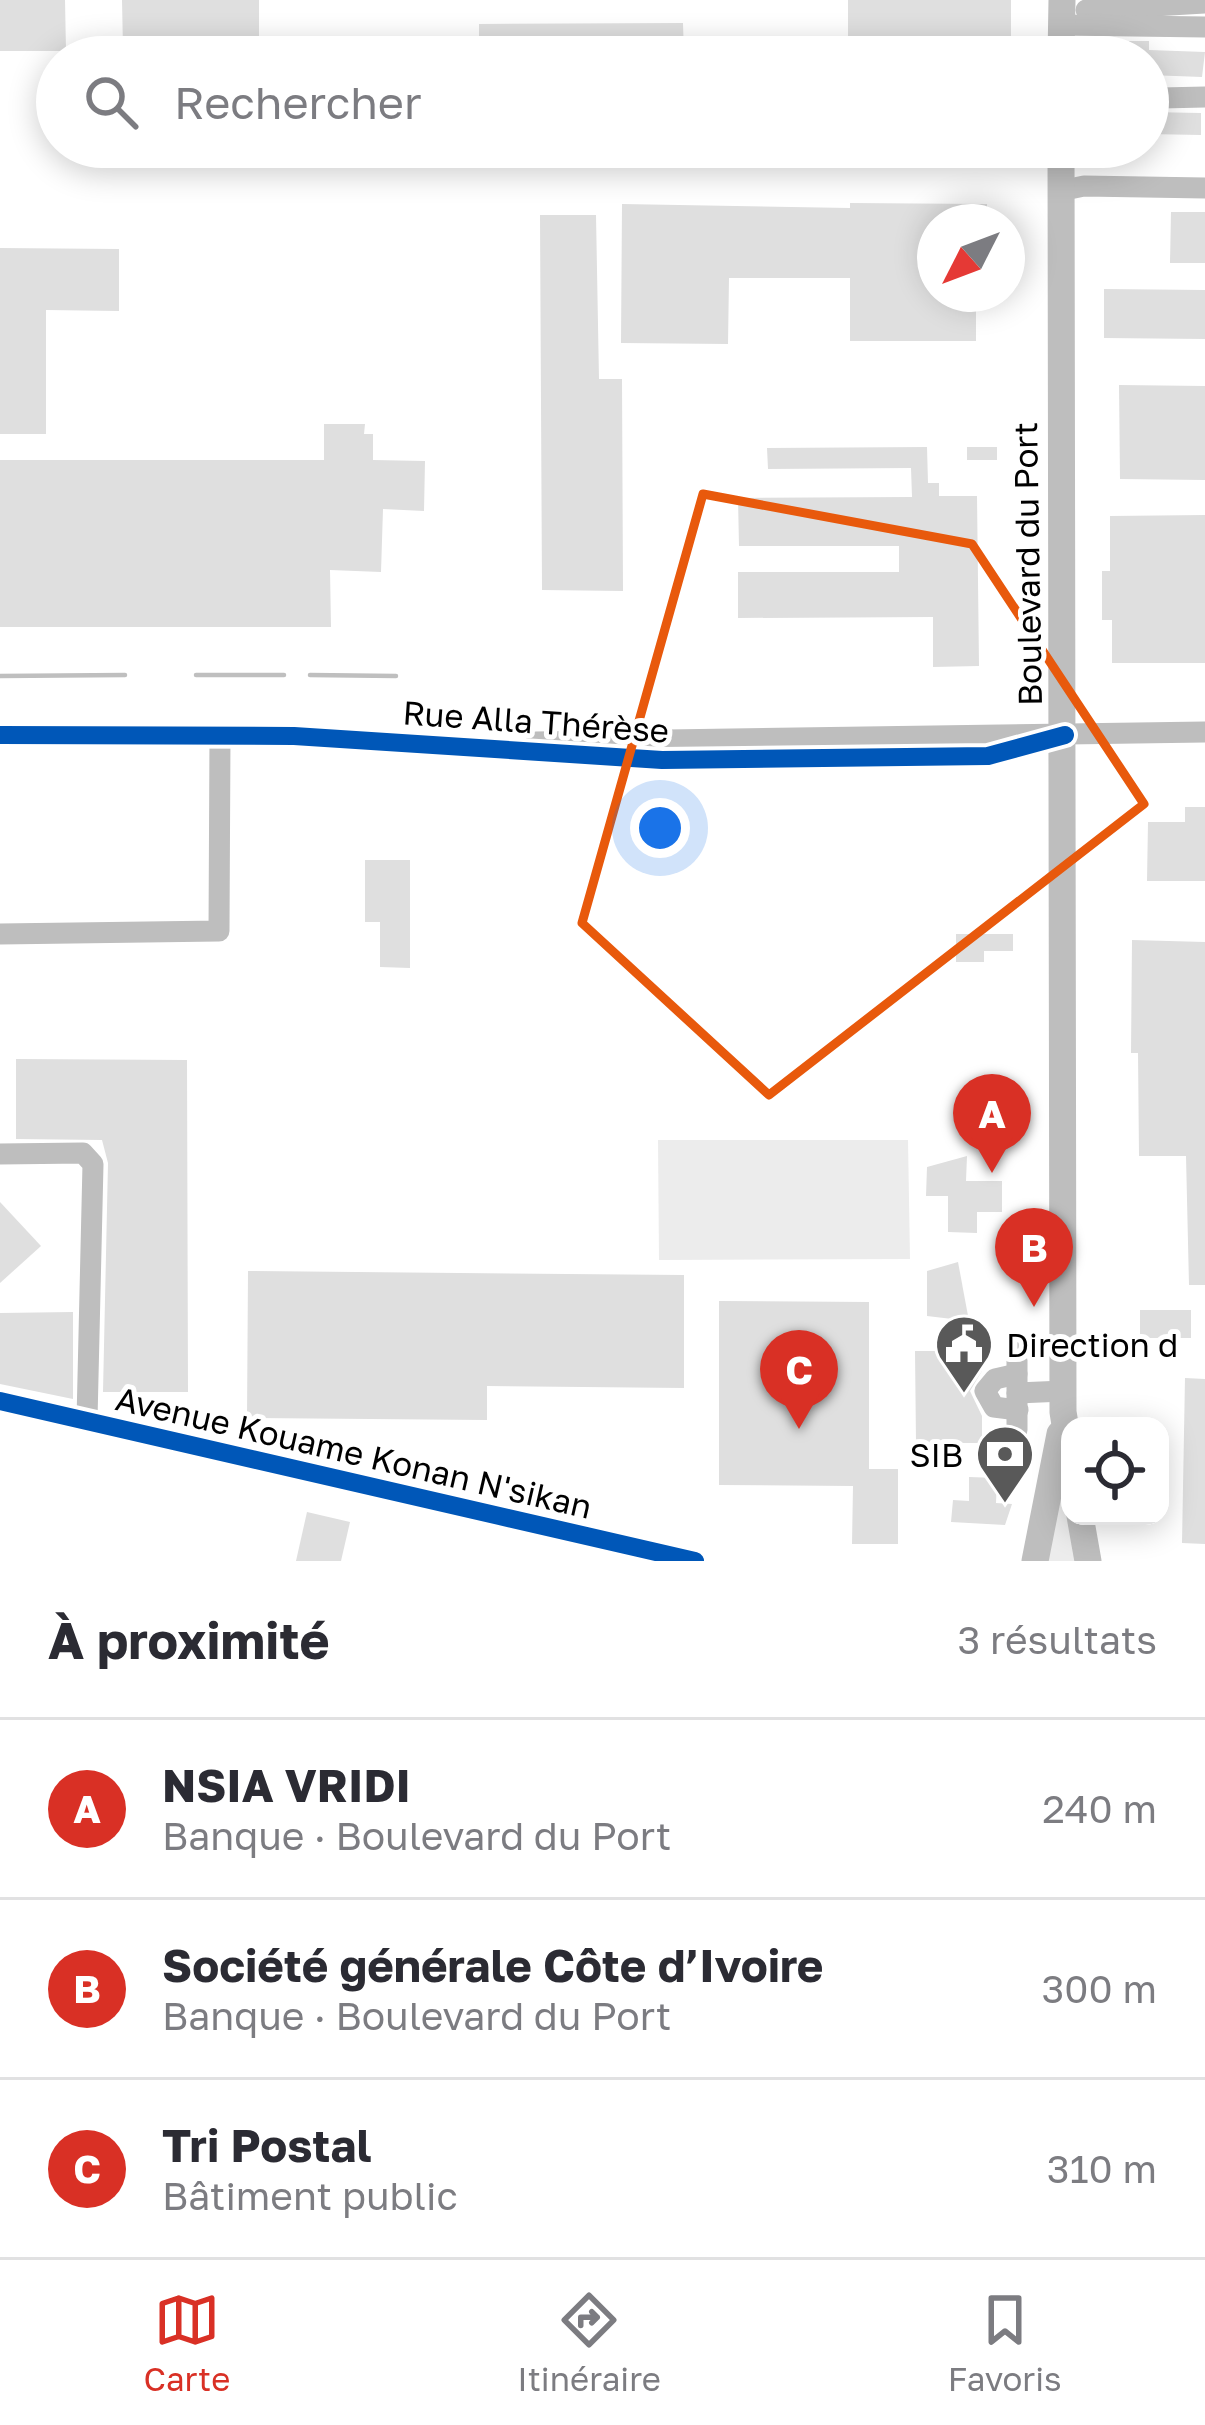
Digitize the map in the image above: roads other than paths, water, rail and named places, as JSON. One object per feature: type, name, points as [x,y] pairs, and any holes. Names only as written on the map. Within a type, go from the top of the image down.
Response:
[{"type":"main road","name":"Boulevard du Port","points":[[1066,174],[1066,1417]]},
{"type":"main road","name":"Boulevard du Port","points":[[1035,1561],[1064,1402]]},
{"type":"main road","points":[[1082,1525],[1088,1561]]},
{"type":"street","points":[[1061,12],[1205,3]]},
{"type":"street","points":[[1061,12],[1205,27]]},
{"type":"street","points":[[1169,98],[1205,97]]},
{"type":"street","points":[[1066,174],[1205,188]]},
{"type":"street","name":"Rue Alla Thérèse","points":[[0,735],[220,735],[481,745],[1205,732]]},
{"type":"street","points":[[0,934],[219,932],[220,735]]},
{"type":"street","points":[[0,1154],[82,1154],[93,1163],[87,1420]]},
{"type":"street","points":[[1017,1351],[1017,1402],[1064,1402]]},
{"type":"street","name":"Avenue Kouame Konan N'sikan","points":[[0,1401],[617,1553],[695,1561]]},
{"type":"waterway","points":[[0,676],[125,675]]},
{"type":"waterway","points":[[196,675],[284,675]]},
{"type":"waterway","points":[[310,675],[396,676]]},
{"type":"place","name":"NSIA VRIDI","points":[[992,1173]]},
{"type":"place","name":"Société générale Côte d’Ivoire","points":[[1034,1307]]},
{"type":"place","name":"Direction d","points":[[964,1395]]},
{"type":"place","name":"Tri Postal","points":[[799,1429]]},
{"type":"place","name":"SIB","points":[[1005,1505]]}]
